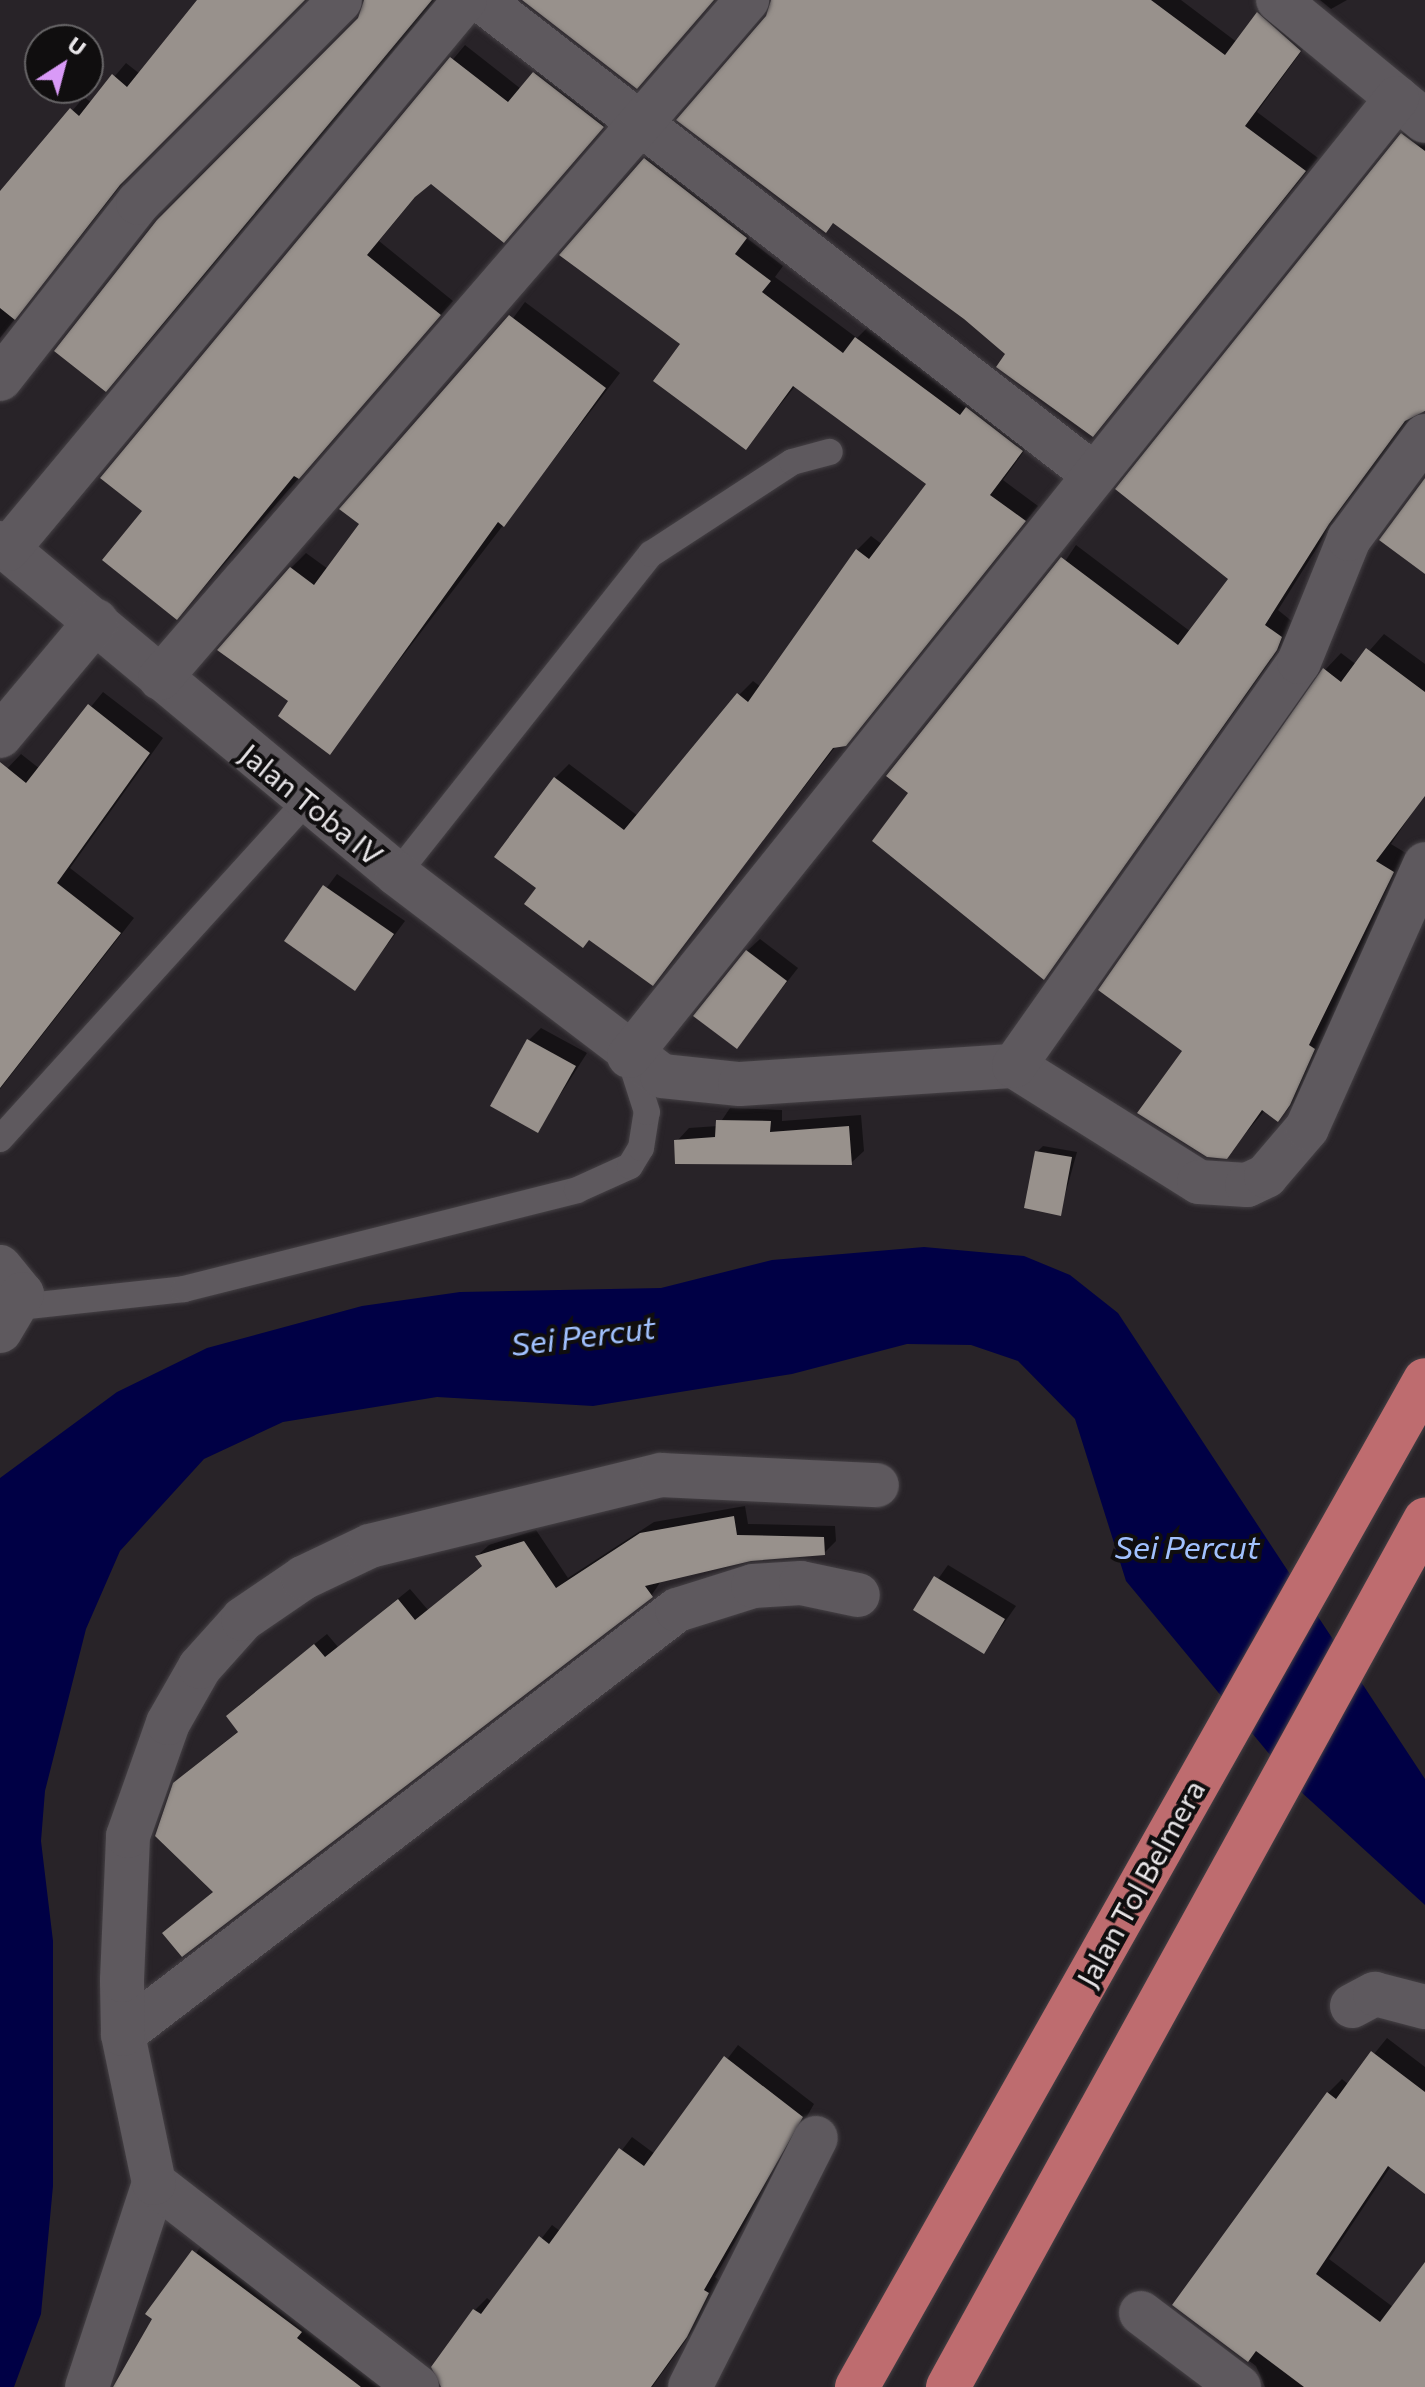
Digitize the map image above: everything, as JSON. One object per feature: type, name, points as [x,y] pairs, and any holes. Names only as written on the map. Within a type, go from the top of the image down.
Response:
[{"type":"highway","name":"Jalan Tol Belmera","points":[[857,2387],[1425,1380]]},
{"type":"highway","points":[[948,2387],[1425,1520]]},
{"type":"street","points":[[0,379],[138,203],[340,0]]},
{"type":"street","points":[[4,546],[465,0]]},
{"type":"street","points":[[481,0],[1093,474]]},
{"type":"street","points":[[160,678],[747,0]]},
{"type":"street","points":[[629,1056],[1093,474],[1411,109],[1278,0]]},
{"type":"street","points":[[1425,436],[1349,539],[1299,662],[1014,1066],[1199,1182],[1226,1188],[1266,1176],[1307,1128],[1425,864]]},
{"type":"street","name":"Jalan Toba IV","points":[[4,546],[397,874],[629,1056],[662,1076],[740,1084],[1014,1066]]},
{"type":"street","points":[[0,736],[96,621]]},
{"type":"street","points":[[0,1267],[16,1279],[10,1319]]},
{"type":"street","points":[[87,2387],[111,2333],[154,2183],[123,2034],[128,1836],[144,1776],[200,1667],[243,1619],[303,1578],[370,1546],[661,1475],[877,1485]]},
{"type":"street","points":[[123,2034],[677,1610],[753,1586],[801,1583],[858,1595]]},
{"type":"street","points":[[1352,2006],[1375,1994],[1425,2007]]},
{"type":"street","points":[[690,2387],[816,2138]]},
{"type":"street","points":[[154,2183],[417,2387]]},
{"type":"street","points":[[1141,2313],[1239,2387]]},
{"type":"lane","points":[[397,874],[651,554],[792,462],[830,452]]},
{"type":"lane","points":[[0,1139],[307,800]]},
{"type":"lane","points":[[10,1319],[184,1289],[577,1190],[630,1166],[641,1148],[647,1112],[629,1056]]},
{"type":"water","name":"Sei Percut","points":[[924,1247],[1024,1256],[1070,1275],[1118,1313],[1425,1779],[1425,1905],[1300,1791],[1126,1581],[1075,1419],[1018,1361],[971,1345],[907,1344],[792,1374],[593,1406],[437,1397],[283,1422],[204,1459],[120,1551],[86,1629],[45,1791],[41,1841],[53,1941],[53,2186],[41,2314],[14,2387],[0,2387],[0,1478],[117,1392],[207,1348],[362,1306],[460,1292],[661,1288],[772,1260]]},
{"type":"building","points":[[197,0],[305,0],[120,185],[15,320],[0,308],[0,191],[70,108],[79,116],[88,104],[104,104],[104,84],[112,74],[127,87]]},
{"type":"building","points":[[364,0],[432,0],[106,392],[54,351],[157,220],[358,18]]},
{"type":"building","points":[[522,0],[714,0],[637,89]]},
{"type":"building","points":[[771,0],[1151,0],[1225,55],[1257,12],[1301,51],[1245,126],[1306,171],[1093,437],[996,367],[1005,354],[964,319],[833,223],[826,233],[676,120],[766,16]]},
{"type":"building","points":[[450,57],[508,102],[533,72],[604,127],[504,243],[431,184],[415,197],[367,255],[441,315],[299,479],[294,476],[177,620],[102,560],[142,511],[100,478]]},
{"type":"building","points":[[1401,133],[1425,151],[1425,411],[1405,421],[1329,524],[1265,625],[1282,637],[1277,650],[1044,980],[872,841],[908,793],[886,776],[1061,557],[1178,645],[1228,579],[1115,489]]},
{"type":"building","points":[[644,158],[747,238],[735,254],[771,281],[762,292],[843,353],[855,337],[960,415],[966,407],[1023,451],[990,495],[1026,521],[846,746],[833,748],[653,986],[589,940],[583,948],[524,904],[536,888],[494,857],[554,777],[624,830],[737,693],[748,702],[856,549],[869,559],[926,484],[793,386],[746,450],[653,381],[680,344],[559,255]]},
{"type":"building","points":[[509,315],[606,388],[504,527],[498,522],[330,755],[278,716],[288,701],[217,650],[290,567],[314,585],[359,524],[339,509]]},
{"type":"building","points":[[1425,478],[1425,574],[1379,540]]},
{"type":"building","points":[[1366,648],[1425,692],[1425,796],[1376,861],[1394,872],[1309,1045],[1315,1049],[1290,1105],[1278,1122],[1262,1110],[1227,1159],[1207,1157],[1137,1113],[1182,1051],[1098,990],[1323,668],[1341,682]]},
{"type":"building","points":[[88,704],[150,753],[57,883],[121,933],[0,1088],[0,762],[26,783]]},
{"type":"building","points":[[323,885],[394,934],[355,991],[284,941]]},
{"type":"building","points":[[746,950],[787,981],[737,1049],[693,1016]]},
{"type":"building","points":[[527,1039],[576,1066],[538,1133],[490,1106]]},
{"type":"building","points":[[716,1120],[771,1121],[770,1132],[849,1126],[852,1165],[675,1164],[674,1140],[715,1137]]},
{"type":"building","points":[[1035,1151],[1072,1157],[1061,1216],[1024,1208]]},
{"type":"building","points":[[734,1516],[737,1535],[824,1537],[825,1555],[751,1561],[645,1586],[653,1597],[182,1957],[162,1933],[213,1892],[155,1836],[173,1783],[238,1732],[226,1716],[314,1644],[325,1657],[398,1599],[415,1620],[482,1566],[475,1556],[524,1541],[556,1588],[640,1533]]},
{"type":"building","points":[[934,1576],[1005,1619],[984,1654],[913,1610]]},
{"type":"building","points":[[1371,2051],[1425,2092],[1425,2194],[1388,2166],[1316,2274],[1380,2322],[1425,2262],[1425,2387],[1304,2387],[1256,2351],[1248,2362],[1172,2305],[1327,2092],[1336,2099]]},
{"type":"building","points":[[724,2056],[803,2117],[704,2290],[709,2293],[687,2337],[651,2387],[441,2387],[431,2367],[473,2309],[481,2314],[539,2236],[549,2244],[619,2148],[644,2166]]},
{"type":"building","points":[[192,2250],[302,2332],[297,2338],[361,2387],[113,2387],[152,2319],[145,2314]]}]
